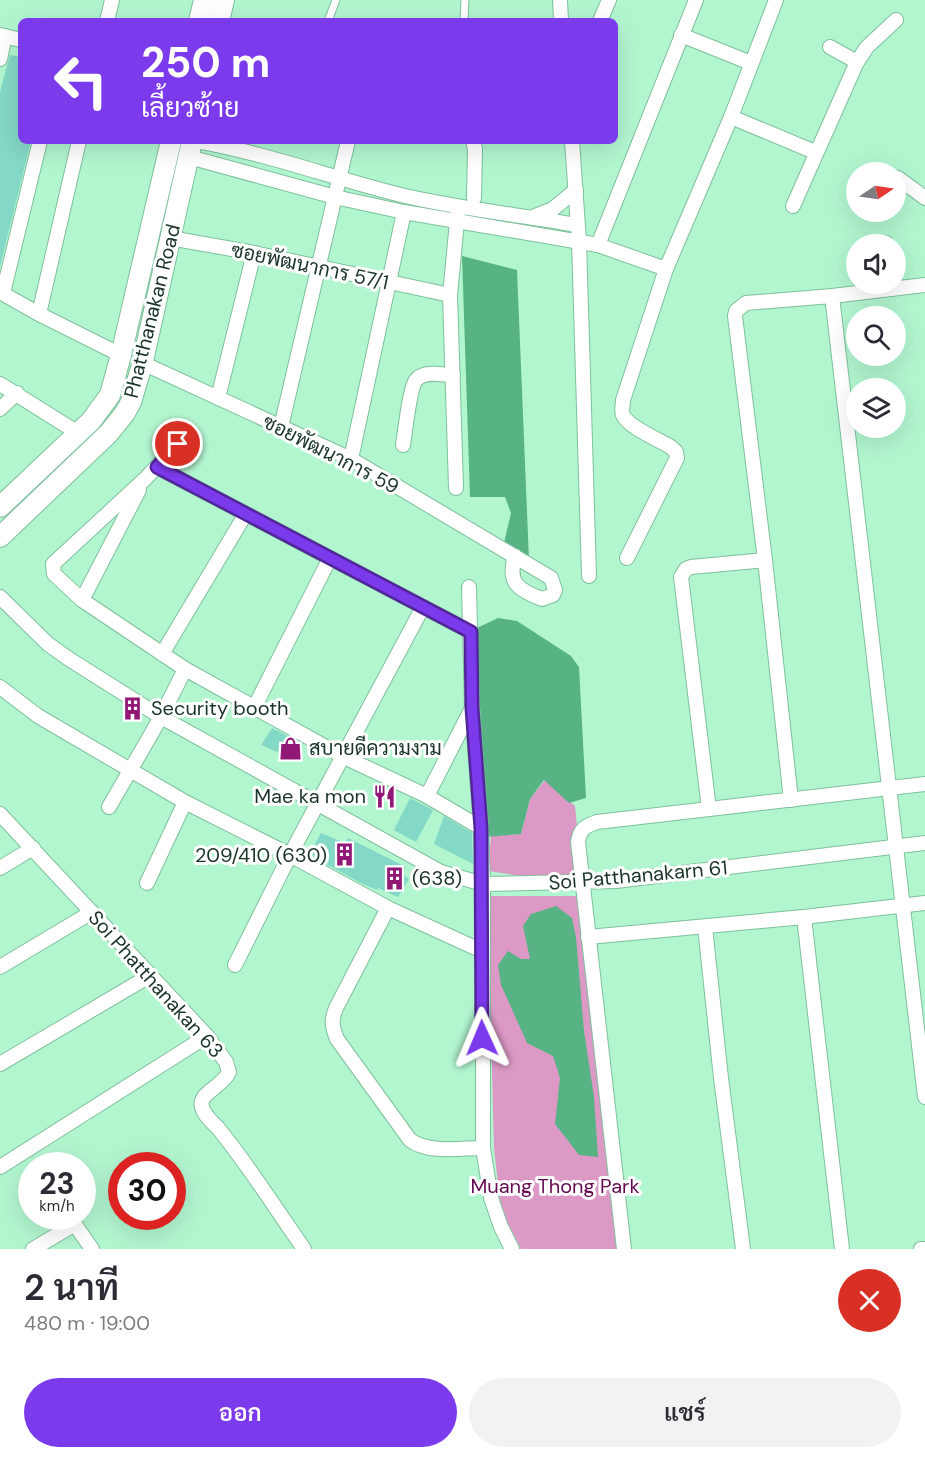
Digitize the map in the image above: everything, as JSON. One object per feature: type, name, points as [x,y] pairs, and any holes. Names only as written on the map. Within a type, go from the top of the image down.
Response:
[{"type":"main road","points":[[200,18],[204,0]]},
{"type":"main road","points":[[220,18],[224,0]]},
{"type":"main road","name":"Phatthanakan Road","points":[[0,507],[78,434],[103,407],[110,395],[170,144]]},
{"type":"main road","name":"Phatthanakan Road","points":[[0,537],[118,422],[131,402],[142,365],[192,146]]},
{"type":"street","points":[[108,18],[111,0]]},
{"type":"street","points":[[560,0],[561,18]]},
{"type":"street","points":[[601,18],[609,0]]},
{"type":"street","points":[[598,245],[696,0]]},
{"type":"street","points":[[627,558],[677,458],[676,452],[671,447],[635,427],[623,416],[623,400],[666,269],[731,117],[776,0]]},
{"type":"street","points":[[793,206],[815,152],[857,62],[867,47],[896,20]]},
{"type":"street","points":[[681,35],[752,63]]},
{"type":"street","points":[[0,59],[3,36],[18,39]]},
{"type":"street","points":[[830,47],[857,62]]},
{"type":"street","points":[[731,117],[815,152]]},
{"type":"street","points":[[39,144],[2,292],[39,314],[121,355]]},
{"type":"street","points":[[39,314],[79,144]]},
{"type":"street","points":[[281,427],[347,144]]},
{"type":"street","points":[[474,144],[474,198]]},
{"type":"street","points":[[572,144],[579,241],[589,576]]},
{"type":"street","points":[[192,146],[340,177],[458,214],[598,245],[666,269]]},
{"type":"street","points":[[192,146],[335,197],[404,212],[533,217],[577,225]]},
{"type":"street","points":[[906,184],[925,198]]},
{"type":"street","points":[[533,217],[553,209],[576,190]]},
{"type":"street","points":[[351,459],[404,212]]},
{"type":"street","points":[[456,488],[450,295],[458,214]]},
{"type":"street","name":"ซอยพัฒนาการ 57/1","points":[[170,238],[254,253],[450,295]]},
{"type":"street","points":[[218,398],[254,253]]},
{"type":"street","points":[[906,286],[925,285]]},
{"type":"street","points":[[791,800],[735,316],[736,311],[747,303],[832,296],[846,293]]},
{"type":"street","points":[[832,296],[925,1097]]},
{"type":"street","name":"ซอยพัฒนาการ 59","points":[[142,365],[151,367],[351,459],[514,556]]},
{"type":"street","points":[[403,445],[412,389],[416,379],[424,375],[453,375]]},
{"type":"street","points":[[0,384],[78,434]]},
{"type":"street","points":[[0,409],[17,393]]},
{"type":"street","points":[[178,444],[145,480],[53,564],[54,574],[82,600],[185,669],[344,757],[427,796],[481,828]]},
{"type":"street","points":[[157,467],[471,632]]},
{"type":"street","points":[[82,600],[145,480]]},
{"type":"street","points":[[162,654],[245,515]]},
{"type":"street","points":[[255,706],[330,558]]},
{"type":"street","points":[[709,809],[681,577],[686,569],[691,567],[765,560]]},
{"type":"street","points":[[469,587],[472,708],[483,884],[483,1148],[491,1198],[512,1249]]},
{"type":"street","name":"Soi Patthanakarn 61","points":[[0,597],[48,644],[69,660],[161,717],[441,872],[483,884],[583,883],[628,879],[925,843]]},
{"type":"street","points":[[235,964],[290,855],[423,607]]},
{"type":"street","points":[[109,807],[161,717],[185,669]]},
{"type":"street","points":[[0,687],[38,716],[185,802],[388,908],[482,951]]},
{"type":"street","points":[[427,796],[472,708]]},
{"type":"street","points":[[624,1249],[588,937],[580,832],[586,826],[597,822],[925,784]]},
{"type":"street","points":[[147,883],[185,802]]},
{"type":"street","name":"Soi Phatthanakan 63","points":[[0,814],[207,1036],[226,1062],[229,1071],[226,1079],[205,1095],[201,1100],[202,1108],[231,1144],[304,1249]]},
{"type":"street","points":[[0,868],[33,848]]},
{"type":"street","points":[[588,937],[925,903]]},
{"type":"street","points":[[388,908],[336,1008],[332,1018],[332,1028],[337,1039],[410,1140],[418,1146],[429,1148],[483,1148]]},
{"type":"street","points":[[0,967],[92,912]]},
{"type":"street","points":[[804,917],[842,1249]]},
{"type":"street","points":[[705,927],[721,1078],[743,1249]]},
{"type":"street","points":[[0,1064],[151,975]]},
{"type":"street","points":[[26,1152],[207,1036]]},
{"type":"street","points":[[0,1167],[18,1157]]},
{"type":"street","points":[[33,1249],[59,1230]]},
{"type":"street","points":[[79,1230],[92,1249]]},
{"type":"lane","points":[[329,18],[336,0]]},
{"type":"lane","points":[[464,18],[465,0]]},
{"type":"green space","points":[[545,780],[575,806],[583,885],[488,871],[491,836],[521,834],[530,799]]},
{"type":"green space","name":"Muang Thong Park","points":[[490,896],[583,896],[620,1249],[521,1249],[501,1210],[494,1148],[489,960]]},
{"type":"shaded area","points":[[462,256],[517,270],[529,560],[504,543],[511,513],[505,497],[470,497]]},
{"type":"shaded area","points":[[498,618],[517,621],[571,656],[579,667],[586,798],[569,803],[544,780],[530,799],[521,834],[485,837],[477,628]]},
{"type":"shaded area","points":[[556,906],[572,918],[576,937],[584,1031],[594,1097],[598,1157],[579,1155],[555,1124],[560,1078],[553,1056],[527,1043],[501,985],[498,965],[508,951],[521,959],[530,959],[523,926],[531,914]]},
{"type":"building","points":[[10,55],[18,56],[18,144],[30,144],[0,267],[0,92]]},
{"type":"building","points":[[272,728],[303,744],[295,760],[261,745]]},
{"type":"building","points":[[410,798],[433,810],[416,842],[394,830]]},
{"type":"building","points":[[444,816],[472,833],[473,864],[434,844]]},
{"type":"building","points":[[321,833],[345,843],[348,838],[406,867],[402,874],[409,879],[398,897],[365,885],[309,855]]},
{"type":"place","name":"Security booth","points":[[133,708]]},
{"type":"place","name":"สบายดีความงาม","points":[[291,748]]},
{"type":"place","name":"Mae ka mon","points":[[384,796]]},
{"type":"place","name":"209/410 (630)","points":[[345,855]]},
{"type":"place","name":"(638)","points":[[394,878]]},
{"type":"route","points":[[178,444],[157,467],[471,632],[472,708],[483,884],[482,1038]]}]
